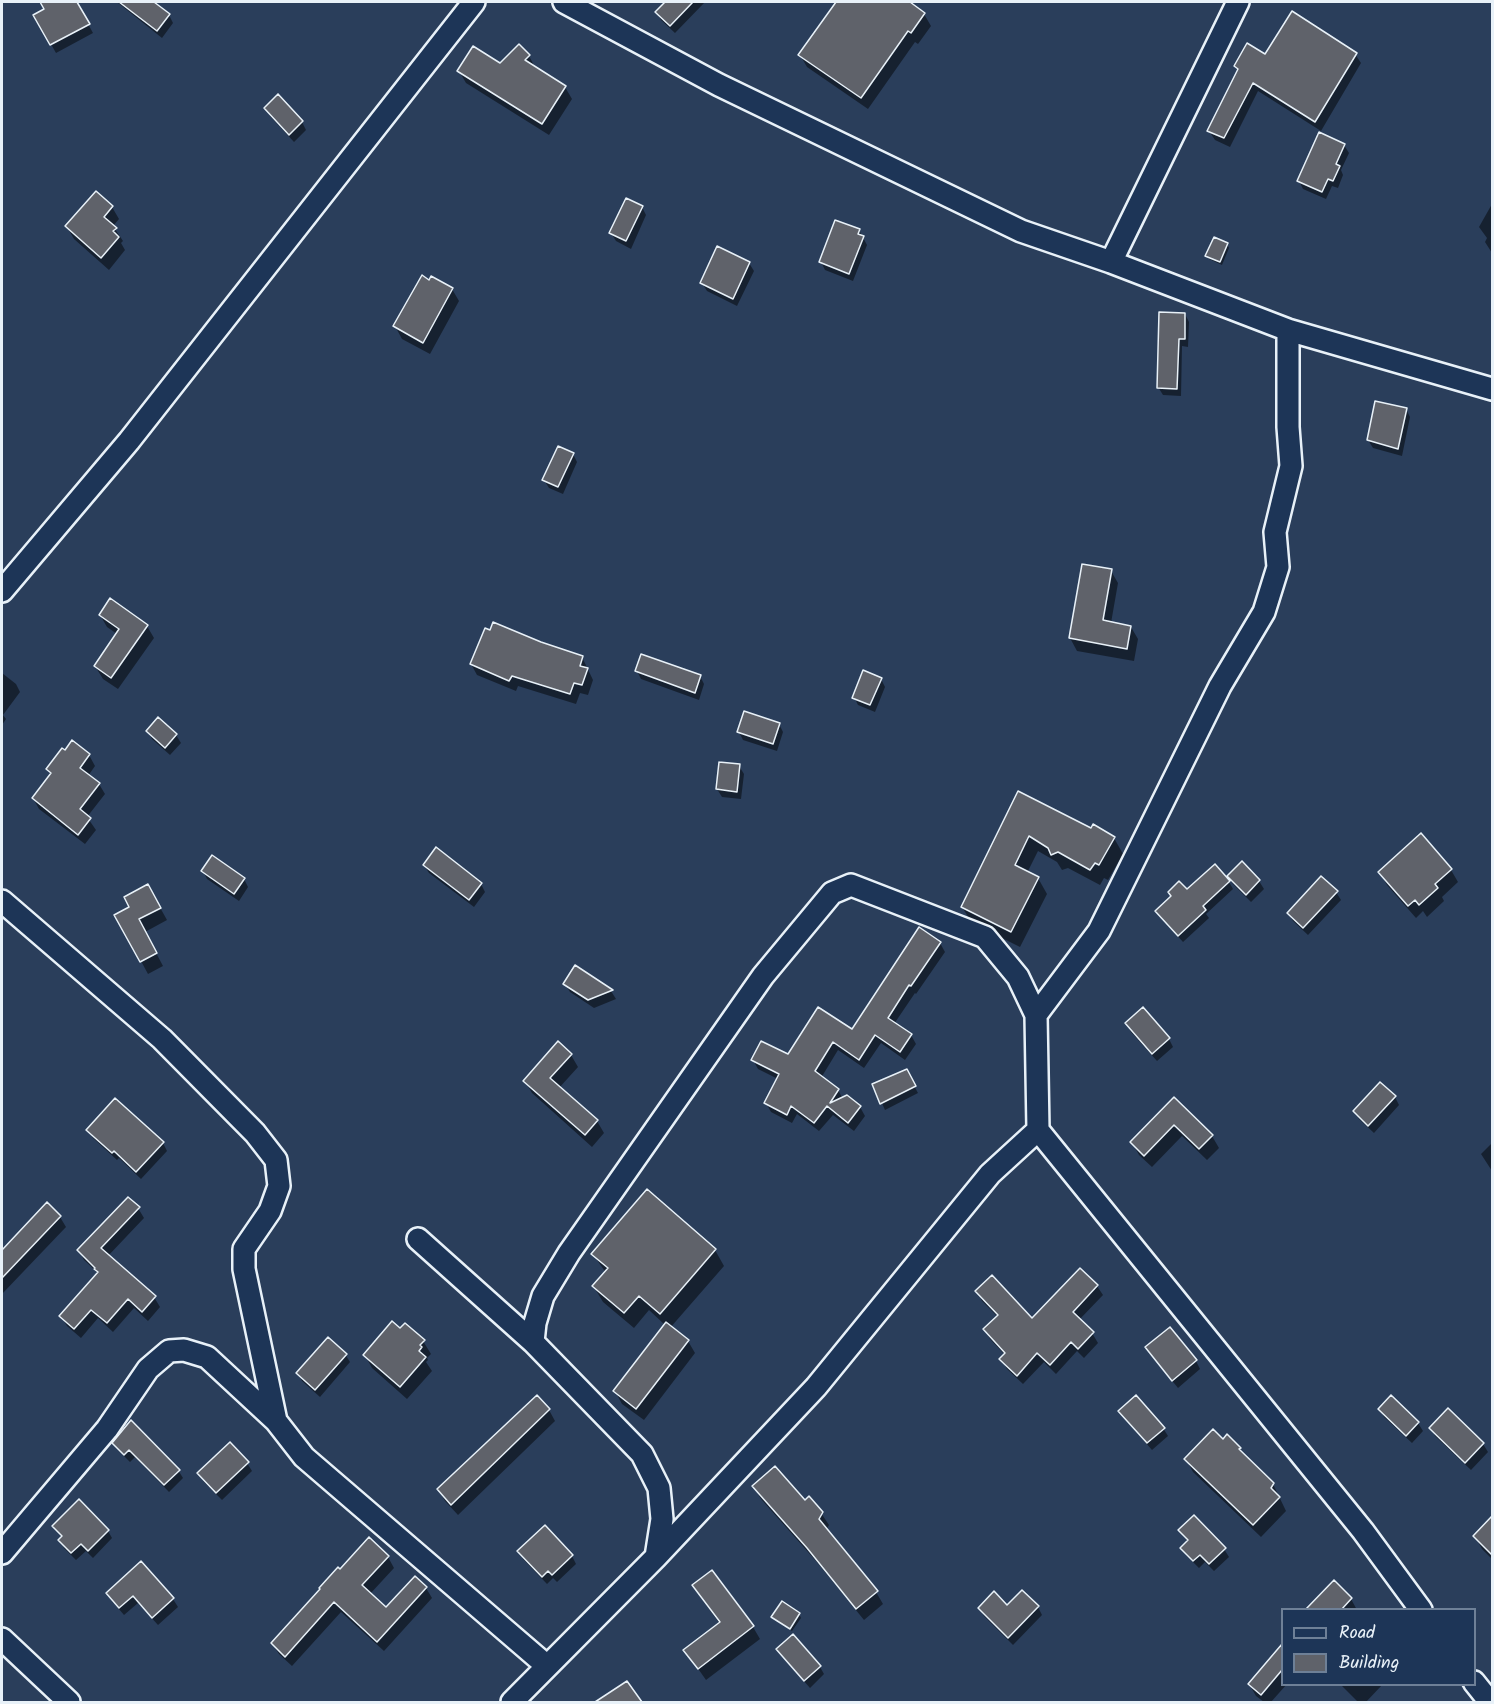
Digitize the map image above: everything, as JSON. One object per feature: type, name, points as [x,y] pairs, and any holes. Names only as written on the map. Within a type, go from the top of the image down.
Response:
[{"type":"street","points":[[2,591],[129,441],[474,2]]},
{"type":"street","points":[[564,2],[718,85],[1010,226],[1288,330],[1492,389]]},
{"type":"street","points":[[1111,262],[1238,2]]},
{"type":"street","points":[[1036,1015],[1099,931],[1220,686],[1264,612],[1278,567],[1275,532],[1291,466],[1288,427],[1288,330]]},
{"type":"street","points":[[533,1342],[543,1296],[569,1253],[763,976],[832,894],[851,885],[985,937],[1018,977],[1036,1015],[1038,1130],[1363,1531],[1420,1608]]},
{"type":"street","points":[[2,901],[162,1039],[255,1133],[276,1160],[279,1186],[270,1211],[244,1249],[244,1269],[276,1421]]},
{"type":"street","points":[[512,1702],[656,1557],[816,1387],[990,1174],[1038,1130]]},
{"type":"street","points":[[418,1239],[533,1342],[642,1454],[659,1488],[662,1519],[656,1557]]},
{"type":"street","points":[[2,1553],[107,1429],[148,1369],[169,1351],[184,1350],[207,1357],[276,1421],[304,1457],[547,1666]]},
{"type":"street","points":[[2,1639],[69,1702]]},
{"type":"street","points":[[1476,1684],[1490,1702]]},
{"type":"building","points":[[40,2],[77,2],[90,24],[50,45],[33,15],[44,9]]},
{"type":"building","points":[[119,2],[154,2],[170,14],[157,31]]},
{"type":"building","points":[[665,2],[693,2],[670,26],[655,12]]},
{"type":"building","points":[[836,2],[910,2],[925,13],[911,33],[908,31],[861,98],[798,55]]},
{"type":"building","points":[[1292,11],[1357,53],[1315,122],[1253,83],[1224,138],[1207,131],[1238,69],[1234,66],[1247,43],[1265,54]]},
{"type":"building","points":[[519,44],[530,55],[525,60],[566,86],[542,124],[457,71],[473,46],[500,63]]},
{"type":"building","points":[[278,94],[303,121],[289,135],[264,108]]},
{"type":"building","points":[[1319,132],[1345,144],[1336,164],[1340,166],[1333,181],[1328,179],[1322,192],[1297,181]]},
{"type":"building","points":[[96,191],[113,206],[104,217],[117,228],[113,231],[119,237],[101,258],[65,226]]},
{"type":"building","points":[[626,198],[643,206],[626,241],[609,233]]},
{"type":"building","points":[[835,220],[860,229],[858,234],[864,236],[849,274],[819,262]]},
{"type":"building","points":[[1214,237],[1228,243],[1220,262],[1205,256]]},
{"type":"building","points":[[717,246],[750,262],[733,299],[700,283]]},
{"type":"building","points":[[422,275],[429,280],[431,276],[453,288],[423,343],[393,326]]},
{"type":"building","points":[[1159,312],[1185,313],[1185,339],[1179,339],[1177,389],[1157,388]]},
{"type":"building","points":[[1375,401],[1407,408],[1398,449],[1367,440]]},
{"type":"building","points":[[558,446],[574,453],[558,487],[542,480]]},
{"type":"building","points":[[1082,564],[1112,569],[1103,620],[1131,626],[1127,649],[1069,638]]},
{"type":"building","points":[[110,598],[148,625],[111,678],[94,666],[119,629],[99,615]]},
{"type":"building","points":[[493,622],[583,656],[580,666],[588,668],[582,685],[574,683],[570,694],[512,676],[509,681],[470,664],[485,628],[490,630]]},
{"type":"building","points":[[641,654],[701,675],[695,693],[635,671]]},
{"type":"building","points":[[863,670],[882,678],[870,705],[852,698]]},
{"type":"building","points":[[744,711],[780,723],[773,744],[737,732]]},
{"type":"building","points":[[158,717],[177,734],[165,748],[146,731]]},
{"type":"building","points":[[72,740],[90,754],[80,768],[100,783],[80,809],[91,818],[78,835],[32,798],[51,773],[46,769],[62,748],[65,750]]},
{"type":"building","points":[[719,762],[740,764],[737,792],[716,789]]},
{"type":"building","points":[[1018,791],[1091,828],[1093,824],[1115,837],[1099,865],[1095,863],[1090,870],[1058,852],[1051,855],[1048,848],[1029,836],[1015,865],[1039,877],[1011,932],[961,907]]},
{"type":"building","points":[[1421,833],[1452,869],[1435,884],[1438,888],[1419,905],[1415,900],[1408,906],[1378,872]]},
{"type":"building","points":[[436,847],[482,883],[469,900],[423,865]]},
{"type":"building","points":[[212,855],[245,878],[234,894],[201,871]]},
{"type":"building","points":[[1242,861],[1260,880],[1246,895],[1227,876]]},
{"type":"building","points":[[1215,864],[1230,881],[1203,906],[1206,910],[1178,936],[1155,911],[1171,896],[1168,892],[1179,881],[1187,889]]},
{"type":"building","points":[[1321,876],[1338,891],[1303,928],[1287,913]]},
{"type":"building","points":[[148,884],[161,908],[139,919],[157,953],[140,962],[114,915],[129,907],[124,897]]},
{"type":"building","points":[[919,927],[941,942],[888,1018],[912,1034],[900,1052],[875,1035],[859,1060],[833,1042],[815,1071],[839,1089],[830,1103],[847,1095],[861,1106],[848,1123],[827,1106],[814,1123],[791,1106],[787,1115],[764,1103],[779,1074],[751,1060],[761,1041],[788,1054],[818,1007],[852,1029]]},
{"type":"building","points":[[575,965],[613,990],[588,1000],[563,984]]},
{"type":"building","points":[[1143,1007],[1170,1038],[1152,1054],[1125,1023]]},
{"type":"building","points":[[558,1041],[572,1054],[550,1078],[598,1120],[585,1135],[523,1081]]},
{"type":"building","points":[[907,1069],[916,1086],[880,1104],[872,1084]]},
{"type":"building","points":[[1380,1082],[1396,1096],[1368,1126],[1353,1111]]},
{"type":"building","points":[[1174,1097],[1213,1135],[1199,1149],[1174,1125],[1144,1156],[1130,1142]]},
{"type":"building","points":[[115,1098],[164,1142],[136,1172],[114,1151],[112,1153],[86,1130]]},
{"type":"building","points":[[647,1189],[716,1249],[660,1314],[639,1296],[624,1313],[592,1286],[608,1268],[591,1254]]},
{"type":"building","points":[[128,1197],[140,1207],[101,1248],[156,1296],[142,1312],[128,1299],[107,1323],[91,1310],[74,1329],[59,1316],[98,1272],[77,1250]]},
{"type":"building","points":[[47,1202],[61,1216],[2,1278],[2,1250]]},
{"type":"building","points":[[1080,1268],[1098,1285],[1073,1312],[1094,1332],[1078,1349],[1071,1342],[1050,1365],[1037,1353],[1017,1376],[999,1359],[1005,1353],[983,1329],[998,1315],[975,1291],[992,1275],[1032,1318]]},
{"type":"building","points":[[392,1321],[400,1328],[405,1323],[425,1340],[420,1345],[422,1347],[419,1351],[426,1357],[400,1387],[363,1355]]},
{"type":"building","points":[[666,1322],[689,1340],[636,1409],[613,1391]]},
{"type":"building","points":[[1170,1327],[1197,1360],[1172,1381],[1145,1347]]},
{"type":"building","points":[[328,1337],[347,1354],[315,1390],[296,1373]]},
{"type":"building","points":[[537,1395],[550,1409],[451,1505],[437,1489]]},
{"type":"building","points":[[1136,1395],[1165,1428],[1147,1443],[1118,1411]]},
{"type":"building","points":[[1391,1395],[1419,1422],[1406,1436],[1378,1409]]},
{"type":"building","points":[[1448,1408],[1484,1443],[1465,1463],[1429,1428]]},
{"type":"building","points":[[131,1420],[180,1470],[164,1485],[129,1450],[124,1455],[112,1443]]},
{"type":"building","points":[[1213,1429],[1223,1439],[1227,1434],[1241,1448],[1239,1449],[1274,1483],[1271,1488],[1280,1497],[1253,1525],[1184,1459]]},
{"type":"building","points":[[230,1442],[249,1462],[216,1493],[197,1473]]},
{"type":"building","points":[[775,1466],[805,1500],[809,1496],[823,1512],[819,1519],[878,1591],[856,1609],[807,1548],[752,1486]]},
{"type":"building","points":[[79,1499],[109,1530],[88,1551],[81,1544],[71,1553],[58,1540],[62,1536],[52,1526]]},
{"type":"building","points":[[1194,1515],[1226,1548],[1209,1564],[1200,1555],[1193,1561],[1180,1548],[1188,1540],[1178,1530]]},
{"type":"building","points":[[1492,1516],[1492,1555],[1473,1536]]},
{"type":"building","points":[[545,1525],[573,1555],[552,1575],[548,1571],[542,1577],[517,1551]]},
{"type":"building","points":[[369,1537],[389,1556],[362,1585],[386,1607],[415,1576],[427,1587],[377,1642],[334,1602],[285,1657],[271,1643],[338,1567],[340,1569]]},
{"type":"building","points":[[141,1561],[174,1598],[152,1618],[133,1596],[119,1608],[106,1593]]},
{"type":"building","points":[[712,1570],[754,1626],[698,1669],[683,1650],[720,1622],[692,1585]]},
{"type":"building","points":[[1334,1580],[1352,1598],[1343,1608],[1307,1608]]},
{"type":"building","points":[[1022,1590],[1039,1606],[1008,1638],[978,1608],[994,1591],[1007,1605]]},
{"type":"building","points":[[782,1601],[800,1613],[790,1629],[771,1617]]},
{"type":"building","points":[[793,1634],[821,1666],[804,1681],[776,1649]]},
{"type":"building","points":[[1281,1645],[1281,1671],[1261,1695],[1248,1684]]},
{"type":"building","points":[[627,1681],[642,1702],[595,1702]]}]
